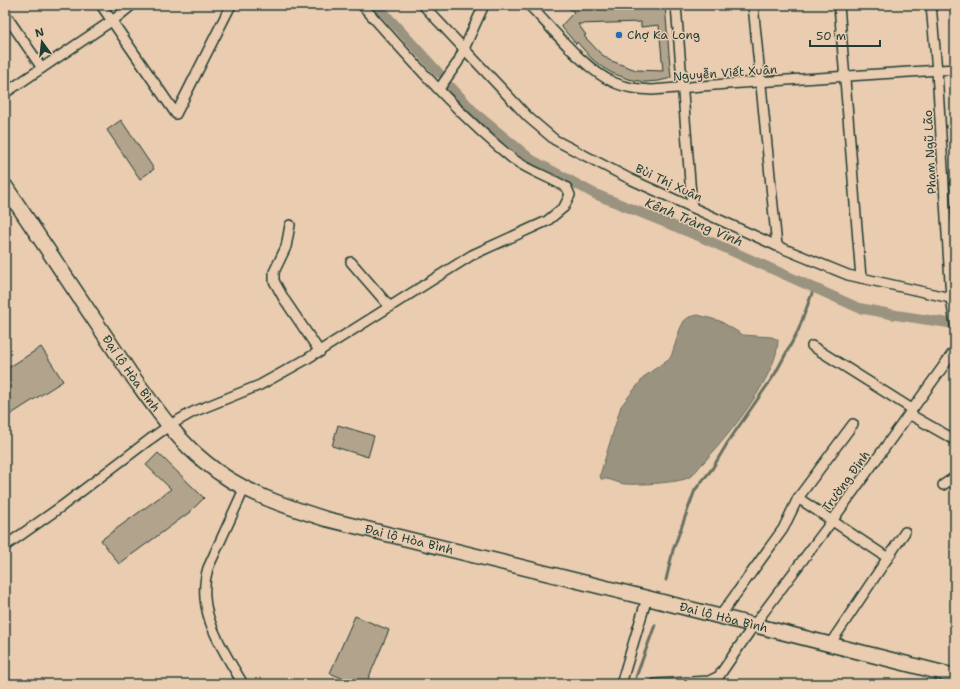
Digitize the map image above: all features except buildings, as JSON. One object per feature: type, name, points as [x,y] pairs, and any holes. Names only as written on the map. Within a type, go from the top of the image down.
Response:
[{"type":"highway","name":"Đại lộ Hòa Bình","points":[[6,188],[130,373],[170,426],[205,463],[226,477],[245,487],[285,505],[326,519],[720,616],[955,676]]},
{"type":"street","points":[[101,5],[176,114],[232,5]]},
{"type":"street","points":[[5,93],[112,21],[132,5]]},
{"type":"street","points":[[5,546],[62,506],[149,440],[193,412],[260,385],[320,352],[472,255],[546,221],[564,207],[570,195],[569,191],[563,186],[514,160],[485,134],[439,89],[362,5]]},
{"type":"street","name":"Bùi Thị Xuân","points":[[423,5],[465,48],[528,117],[555,140],[630,179],[777,246],[848,275],[953,301]]},
{"type":"street","points":[[439,89],[456,66],[484,5]]},
{"type":"street","name":"Nguyễn Viết Xuân","points":[[529,5],[578,56],[602,77],[624,86],[640,90],[955,69]]},
{"type":"street","points":[[676,5],[692,207]]},
{"type":"street","points":[[753,5],[777,246]]},
{"type":"street","points":[[839,5],[861,278]]},
{"type":"street","name":"Phạm Ngũ Lão","points":[[931,5],[955,325]]},
{"type":"street","points":[[5,14],[42,68]]},
{"type":"street","points":[[290,225],[286,247],[274,272],[274,281],[284,299],[320,352]]},
{"type":"street","points":[[352,262],[390,307]]},
{"type":"street","points":[[812,346],[955,440]]},
{"type":"street","name":"Trường Định","points":[[710,683],[719,676],[754,625],[832,521],[955,350]]},
{"type":"street","points":[[720,616],[783,529],[798,498],[853,424]]},
{"type":"street","points":[[943,485],[955,477]]},
{"type":"street","points":[[243,684],[219,642],[210,622],[205,604],[204,589],[208,568],[245,487]]},
{"type":"street","points":[[798,498],[888,558]]},
{"type":"street","points":[[830,644],[905,532]]},
{"type":"street","points":[[621,684],[647,598]]},
{"type":"street","points":[[655,684],[710,683]]},
{"type":"shaded area","points":[[698,315],[720,321],[743,335],[772,337],[778,340],[776,354],[761,388],[725,438],[688,478],[672,482],[638,484],[625,484],[607,479],[601,479],[600,475],[621,406],[645,376],[671,357],[684,321],[689,317]]},
{"type":"waterway","name":"Kênh Tràng Vinh","points":[[377,5],[439,73]]},
{"type":"waterway","name":"Kênh Tràng Vinh","points":[[451,87],[475,113],[532,160],[595,194],[696,235],[859,308],[955,324]]},
{"type":"waterway","points":[[666,580],[673,550],[695,490],[712,469],[728,442],[775,374],[798,331],[814,288]]},
{"type":"waterway","points":[[636,677],[655,625]]},
{"type":"place","name":"Chợ Ka Long","points":[[619,35]]}]
